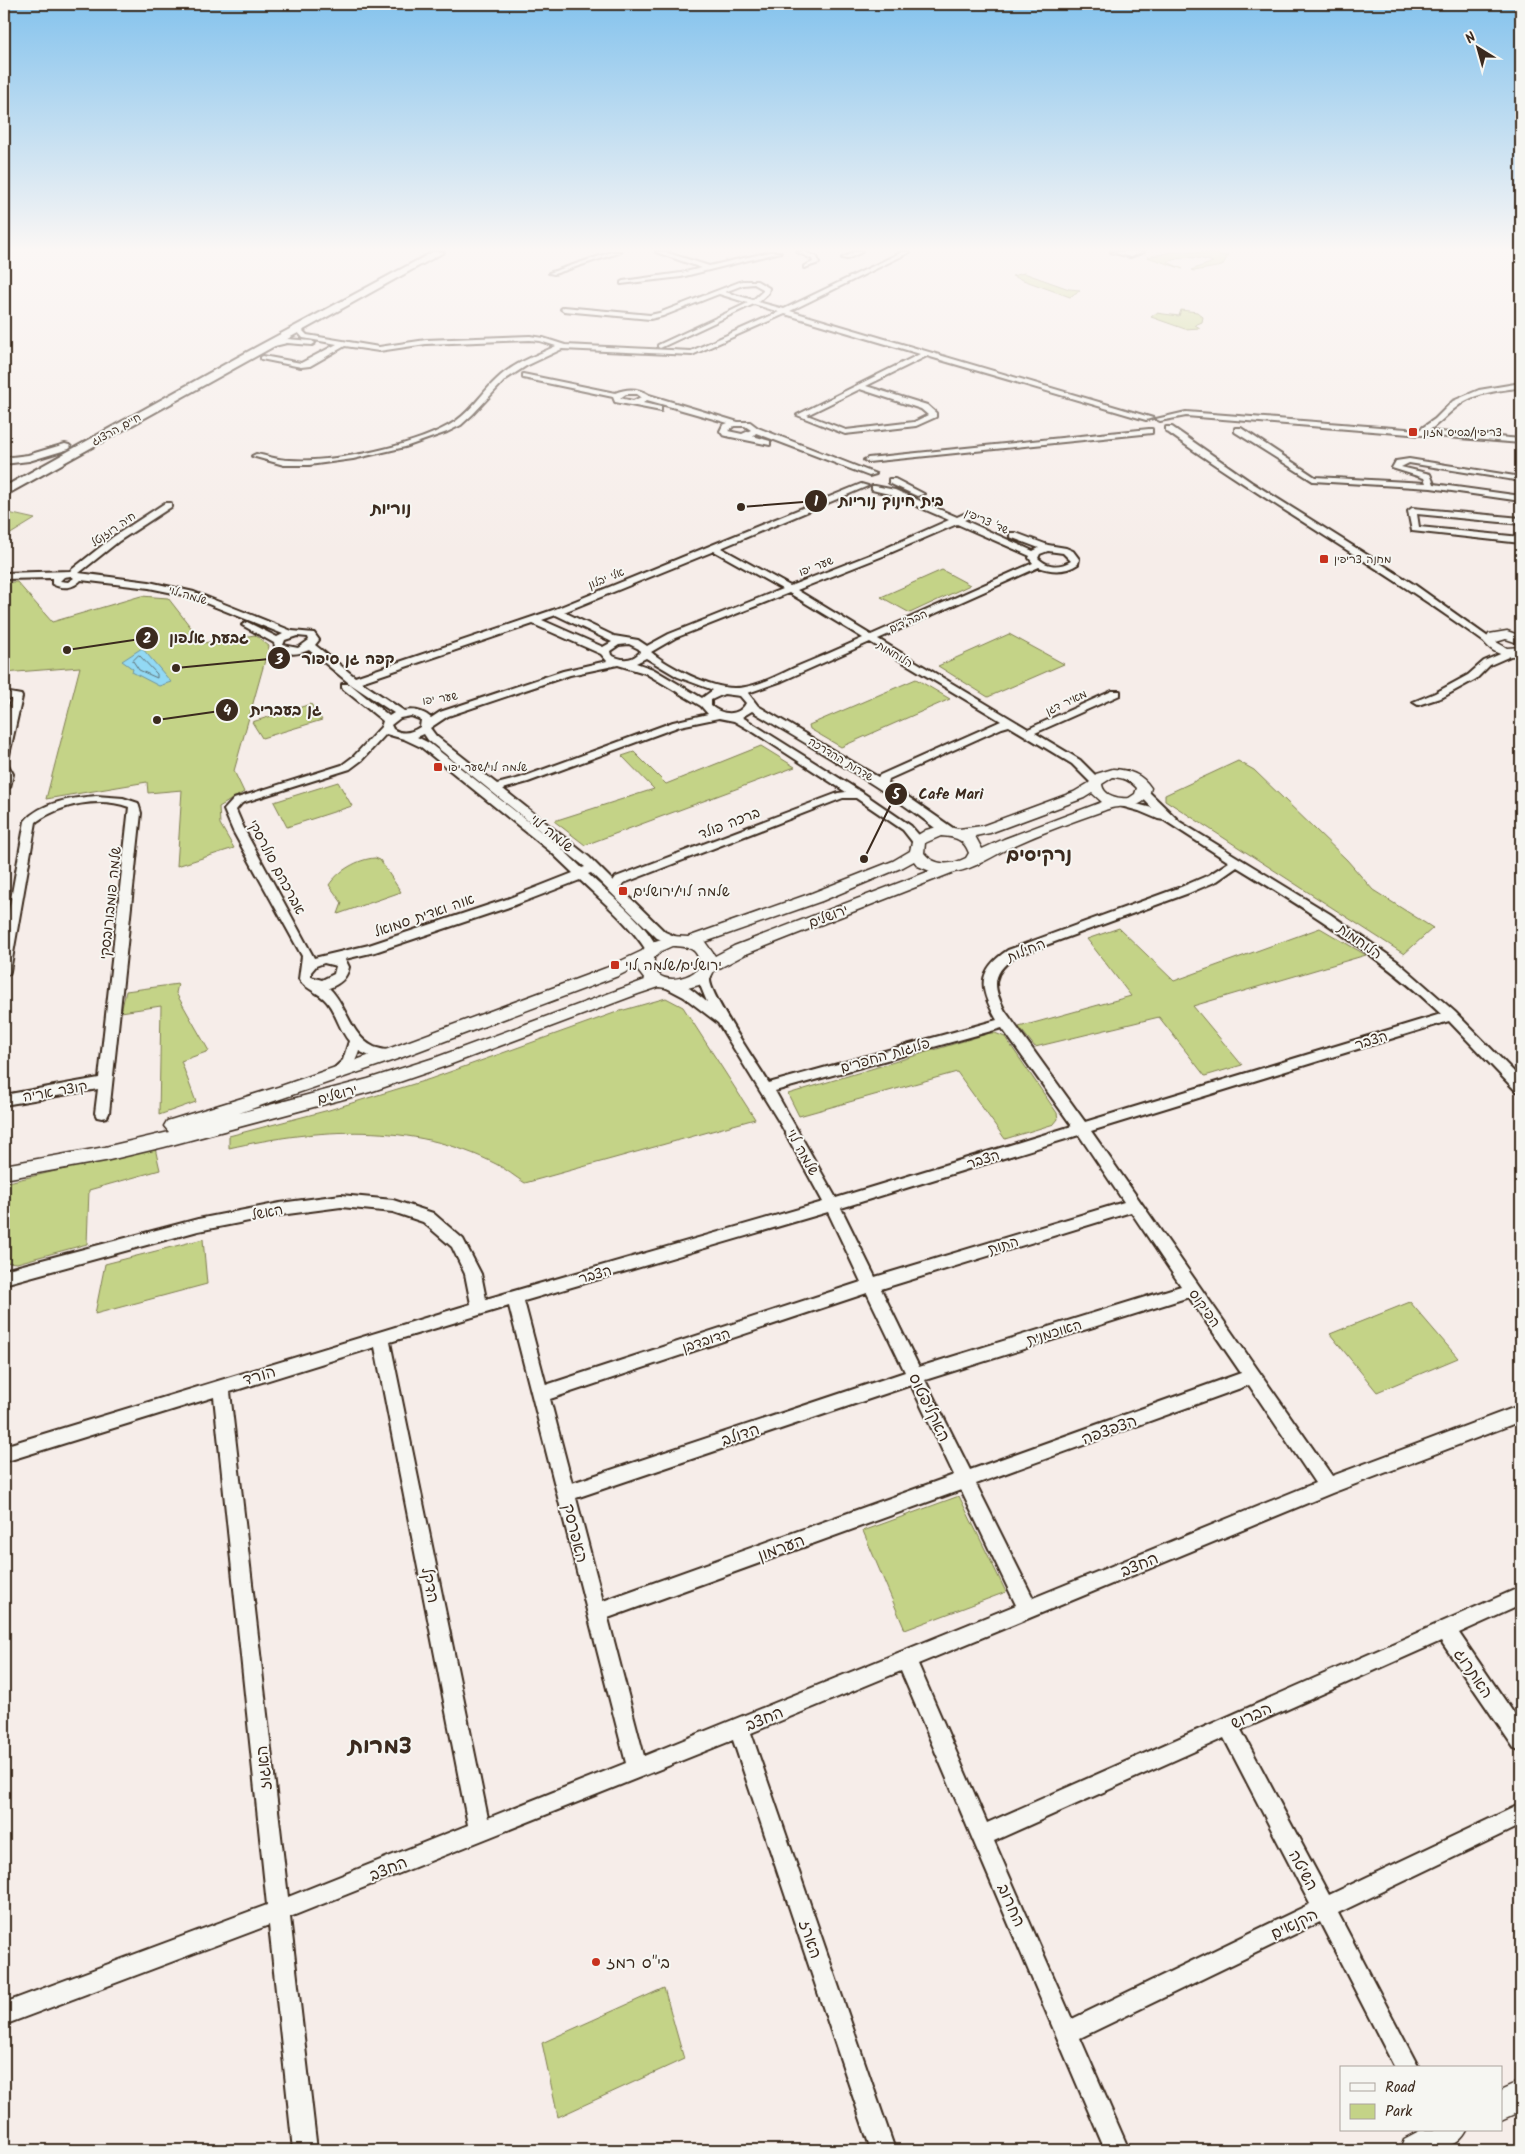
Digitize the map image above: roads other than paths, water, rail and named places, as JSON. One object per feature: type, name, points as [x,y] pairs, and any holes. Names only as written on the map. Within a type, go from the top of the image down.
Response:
[{"type":"main road","name":"חיים הרצוג","points":[[14,470],[64,447],[238,353]]},
{"type":"main road","name":"חיים הרצוג","points":[[4,492],[254,353]]},
{"type":"main road","points":[[4,463],[29,458],[64,447]]},
{"type":"main road","points":[[4,463],[14,470],[36,474]]},
{"type":"street","points":[[263,358],[301,366],[327,353]]},
{"type":"street","points":[[256,456],[293,463],[313,462],[392,448],[439,434],[454,426],[468,415],[504,377],[550,353]]},
{"type":"street","points":[[920,353],[1149,418],[1160,419],[1197,414],[1521,441]]},
{"type":"street","points":[[862,387],[924,407],[933,414],[916,424],[845,432],[802,415],[862,387],[925,354]]},
{"type":"street","points":[[536,371],[625,392],[639,392],[646,397],[738,424]]},
{"type":"street","points":[[526,376],[616,396],[625,392]]},
{"type":"street","points":[[1420,433],[1438,421],[1456,403],[1482,392],[1521,385]]},
{"type":"street","points":[[1061,394],[1137,423],[1149,431]]},
{"type":"street","points":[[616,396],[620,402],[634,403],[724,429],[729,435],[744,436],[792,452],[855,478]]},
{"type":"street","points":[[634,403],[643,401],[646,397]]},
{"type":"street","points":[[868,460],[1149,431],[1166,428],[1197,414]]},
{"type":"street","points":[[1105,435],[1149,418]]},
{"type":"street","points":[[1160,419],[1166,428],[1214,461],[1404,581],[1463,622],[1494,641],[1517,652]]},
{"type":"street","points":[[1438,421],[1453,436]]},
{"type":"street","points":[[724,429],[729,425],[747,424],[755,430],[872,474]]},
{"type":"street","points":[[744,436],[752,434],[755,430]]},
{"type":"street","points":[[1238,430],[1313,479],[1430,486],[1521,499]]},
{"type":"street","points":[[1430,486],[1427,476],[1396,468],[1399,463],[1409,461],[1521,479]]},
{"type":"street","points":[[864,486],[860,482],[860,478],[872,474]]},
{"type":"street","name":"שד' צריפין","points":[[872,474],[887,476],[892,481],[973,517]]},
{"type":"street","points":[[875,488],[890,485],[892,481]]},
{"type":"street","name":"שד' צריפין","points":[[864,486],[892,492],[1033,554]]},
{"type":"street","name":"אלי יבלון","points":[[353,680],[484,638],[556,612],[864,486]]},
{"type":"street","name":"חיה רוזנטל","points":[[75,578],[116,539],[168,505]]},
{"type":"street","points":[[1521,521],[1412,511],[1415,529],[1521,540]]},
{"type":"street","name":"שער יפו","points":[[566,673],[639,659],[645,651],[672,636],[958,521],[973,517]]},
{"type":"street","name":"שד' צריפין","points":[[1002,530],[1048,548],[1060,549],[1070,553],[1075,559],[1075,562],[1069,566],[1061,568],[1039,564]]},
{"type":"street","name":"הלוחמות","points":[[714,547],[790,590],[1076,762],[1113,773]]},
{"type":"street","points":[[1039,564],[1035,561],[1033,554],[1048,548]]},
{"type":"street","name":"הבה\"דים","points":[[730,691],[747,690],[778,679],[1039,564]]},
{"type":"street","points":[[4,576],[58,579],[63,585],[75,578]]},
{"type":"street","name":"שלמה לוי","points":[[75,578],[149,585],[191,594],[291,634],[302,633],[311,635],[314,640],[305,648],[283,650],[279,648],[278,642],[227,615],[172,596],[75,578]]},
{"type":"street","points":[[4,580],[58,579]]},
{"type":"street","points":[[556,612],[623,642]]},
{"type":"street","points":[[533,620],[605,652],[610,659],[649,671],[705,705]]},
{"type":"street","points":[[278,642],[291,634]]},
{"type":"street","name":"שער יפו","points":[[406,736],[419,732],[438,717],[566,673],[596,660],[611,645],[623,642],[636,643],[672,636]]},
{"type":"street","points":[[1494,641],[1519,637]]},
{"type":"street","points":[[1487,664],[1494,641]]},
{"type":"street","points":[[636,643],[642,646],[652,658],[701,684],[730,691]]},
{"type":"street","points":[[305,648],[353,680],[402,714],[387,725],[305,648]]},
{"type":"street","points":[[1418,702],[1439,695],[1472,677],[1487,664],[1517,652]]},
{"type":"street","name":"הבה\"דים","points":[[722,715],[745,712],[751,702],[764,688],[778,679]]},
{"type":"street","points":[[677,724],[705,705],[706,699],[711,695],[730,691]]},
{"type":"street","name":"שדרות ההדרכה","points":[[730,691],[744,694],[754,708],[882,784],[939,825],[956,833]]},
{"type":"street","name":"מאיר דגן","points":[[1027,733],[1116,693]]},
{"type":"street","points":[[4,694],[17,697],[4,755]]},
{"type":"street","name":"שדרות ההדרכה","points":[[705,705],[722,715],[738,719],[759,731],[859,795],[907,828],[917,847]]},
{"type":"street","name":"שער יפו","points":[[402,714],[418,714],[465,707]]},
{"type":"street","name":"שלמה לוי","points":[[418,714],[426,719],[426,726],[432,738],[499,790],[583,869],[649,942],[650,952]]},
{"type":"street","points":[[499,790],[677,724],[722,715]]},
{"type":"street","points":[[882,784],[884,778],[999,726],[1011,724]]},
{"type":"street","name":"שלמה לוי","points":[[387,725],[395,735],[406,736],[432,750],[583,869],[613,888],[661,935],[683,942]]},
{"type":"street","name":"אברכהם סולרסקי","points":[[308,966],[308,956],[239,832],[230,810],[238,801],[346,767],[358,758],[387,725]]},
{"type":"street","name":"הלוחמות","points":[[1076,762],[1095,784]]},
{"type":"street","points":[[4,767],[8,774],[4,787]]},
{"type":"street","points":[[1113,773],[1136,779],[1144,788],[1144,793],[1136,801],[1087,811],[1009,842],[964,866],[949,869],[927,864],[917,847],[931,833],[985,830],[1079,795],[1095,784],[1099,777],[1113,773]]},
{"type":"street","points":[[1095,784],[1100,795],[1120,803]]},
{"type":"street","name":"הלוחמות","points":[[1144,793],[1176,824]]},
{"type":"street","name":"ברכה פולד","points":[[613,888],[620,880],[842,795],[859,795]]},
{"type":"street","name":"שלמה פומבורובסקי","points":[[31,821],[38,814],[62,804],[104,799],[125,800],[134,805],[135,814],[102,1113]]},
{"type":"street","name":"הלוחמות","points":[[1120,803],[1143,808],[1176,824],[1320,912],[1362,941],[1410,978],[1521,1087]]},
{"type":"street","points":[[4,971],[31,821]]},
{"type":"street","points":[[956,833],[968,838],[974,844],[976,850],[974,859]]},
{"type":"street","name":"ירושלים","points":[[683,942],[817,897],[898,864],[917,847]]},
{"type":"street","name":"החילות","points":[[1082,1129],[1004,1022],[994,1005],[989,988],[992,971],[1003,958],[1185,890],[1213,878],[1237,862]]},
{"type":"street","name":"אוה ואדית סמואל","points":[[330,958],[371,949],[486,910],[583,869]]},
{"type":"street","name":"ירושלים","points":[[707,969],[740,950],[949,869]]},
{"type":"street","points":[[683,942],[704,950],[708,955],[707,969],[690,982],[665,983],[650,975],[646,969],[645,962],[650,952],[663,944],[683,942]]},
{"type":"street","name":"אוה ואדית סמואל","points":[[341,972],[371,949]]},
{"type":"street","name":"ירושלים","points":[[4,1161],[67,1151],[163,1129],[335,1074],[612,972],[650,952]]},
{"type":"street","points":[[342,1014],[320,987],[305,979],[304,971],[318,960],[330,958],[340,962],[341,972],[338,996],[342,1014],[355,1042],[370,1052],[388,1055]]},
{"type":"street","name":"שלמה לוי","points":[[707,969],[704,980],[706,987],[725,1024],[809,1161],[832,1205]]},
{"type":"street","points":[[313,984],[326,984],[341,972]]},
{"type":"street","name":"שלמה לוי","points":[[665,983],[689,994],[725,1024]]},
{"type":"street","name":"ירושלים","points":[[4,1172],[105,1154],[164,1140],[370,1085],[443,1061],[632,990],[665,983]]},
{"type":"street","name":"הצבר","points":[[515,1297],[832,1205],[1450,1016]]},
{"type":"street","name":"פלוגות החפרים","points":[[765,1089],[1004,1022]]},
{"type":"street","points":[[335,1074],[349,1062],[355,1042]]},
{"type":"street","name":"קוצר אריה","points":[[4,1100],[106,1082]]},
{"type":"street","name":"הפיקוס","points":[[1082,1129],[1328,1486]]},
{"type":"street","name":"האשל","points":[[4,1277],[198,1225],[280,1209],[341,1201],[393,1206],[428,1217],[458,1243],[473,1274],[480,1308]]},
{"type":"street","name":"האקליפטוס","points":[[832,1205],[1028,1609]]},
{"type":"street","name":"התות","points":[[872,1285],[1134,1205]]},
{"type":"street","name":"הדובדבן","points":[[540,1395],[872,1285]]},
{"type":"street","name":"האוכמנית","points":[[915,1376],[1192,1289]]},
{"type":"street","name":"הורד","points":[[4,1454],[515,1297]]},
{"type":"street","name":"האפרסק","points":[[515,1297],[637,1768]]},
{"type":"street","name":"הדקל","points":[[382,1338],[480,1831]]},
{"type":"street","name":"הדולב","points":[[566,1493],[915,1376]]},
{"type":"street","name":"הצפצפה","points":[[965,1481],[1252,1376]]},
{"type":"street","name":"האגוז","points":[[221,1387],[305,2150]]},
{"type":"street","name":"החצב","points":[[4,2014],[279,1911],[739,1728],[1328,1486],[1521,1413]]},
{"type":"street","name":"הערמון","points":[[597,1613],[965,1481]]},
{"type":"street","name":"הברוש","points":[[982,1836],[1521,1596]]},
{"type":"street","name":"האתרוג","points":[[1445,1630],[1521,1742]]},
{"type":"street","name":"החרוב","points":[[906,1660],[1117,2150]]},
{"type":"street","name":"השיטה","points":[[1228,1726],[1407,2066]]},
{"type":"street","name":"הארז","points":[[739,1728],[883,2150]]},
{"type":"street","name":"הקנאים","points":[[1068,2033],[1521,1814]]},
{"type":"street","points":[[1502,2104],[1521,2095]]},
{"type":"street","points":[[1415,2150],[1446,2132]]},
{"type":"water","points":[[142,648],[171,682],[159,686],[132,672],[133,669],[122,661]]},
{"type":"place","name":"צריפין/בסיס מזון","points":[[1413,432]]},
{"type":"place","name":"בית חינוך נוריות","points":[[741,507]]},
{"type":"place","name":"מחנה צריפין","points":[[1324,559]]},
{"type":"place","name":"גבעת אלפון","points":[[67,650]]},
{"type":"place","name":"קפה גן סיפור","points":[[176,668]]},
{"type":"place","name":"גן בעברית","points":[[157,720]]},
{"type":"place","name":"שלמה לוי/שער יפו","points":[[438,767]]},
{"type":"place","name":"Cafe Mari","points":[[864,859]]},
{"type":"place","name":"שלמה לוי/ירושלים","points":[[623,891]]},
{"type":"place","name":"ירושלים/שלמה לוי","points":[[615,965]]},
{"type":"place","name":"בי\"ס רמז","points":[[596,1962]]},
{"type":"district","name":"נוריות","points":[[391,508]]},
{"type":"district","name":"נרקיסים","points":[[1039,854]]},
{"type":"district","name":"צמרות","points":[[380,1745]]}]
